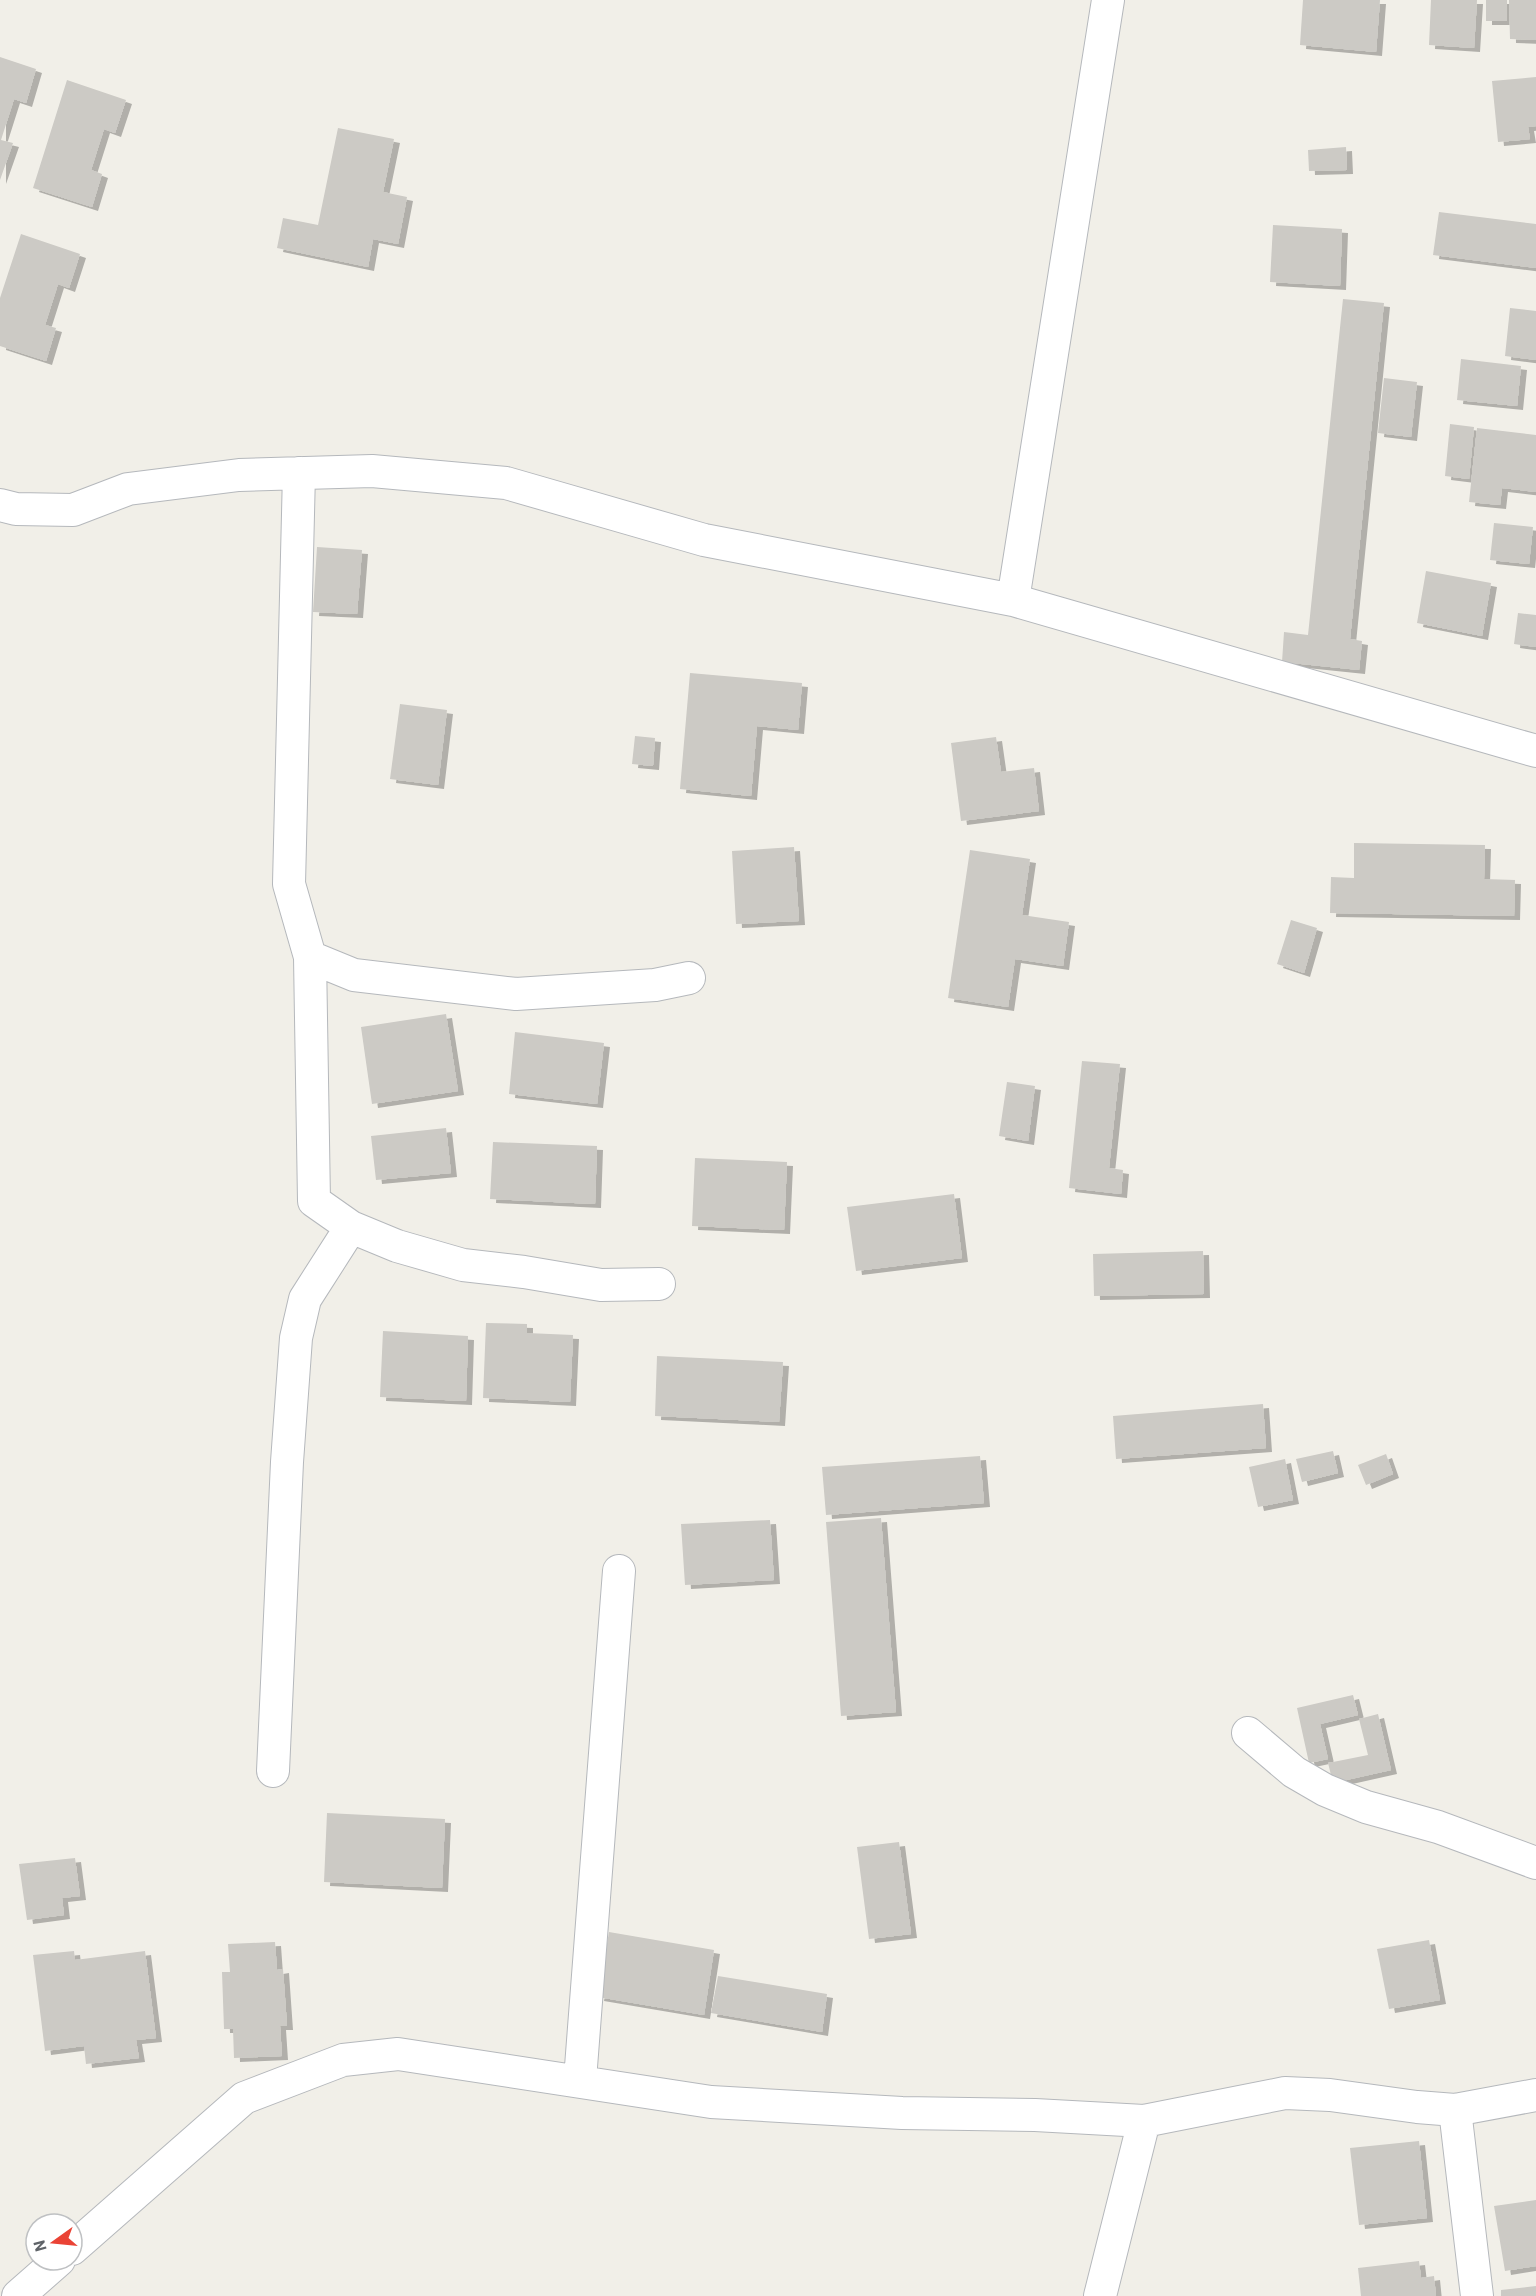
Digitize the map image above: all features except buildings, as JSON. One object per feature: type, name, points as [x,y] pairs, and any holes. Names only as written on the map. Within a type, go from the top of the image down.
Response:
[{"type":"street","points":[[1013,600],[1108,0]]},
{"type":"street","points":[[0,505],[16,509],[73,510],[128,489],[239,475],[372,471],[506,483],[704,540],[1013,600],[1536,751]]},
{"type":"street","points":[[299,473],[289,884],[310,957],[314,1201],[351,1227],[397,1246],[463,1265],[524,1272],[601,1285],[659,1284]]},
{"type":"street","points":[[310,957],[354,975],[516,994],[655,985],[688,978]]},
{"type":"street","points":[[273,1771],[287,1462],[296,1338],[304,1299],[351,1227]]},
{"type":"street","points":[[580,2080],[619,1571]]},
{"type":"street","points":[[1248,1733],[1294,1772],[1325,1790],[1366,1807],[1437,1827],[1536,1863]]},
{"type":"street","points":[[84,2238],[244,2098],[343,2060],[398,2054],[580,2080],[711,2102],[902,2113],[1035,2115],[1144,2121],[1285,2093],[1330,2095],[1455,2110],[1536,2095]]},
{"type":"street","points":[[1455,2110],[1477,2296]]},
{"type":"street","points":[[1100,2296],[1144,2121]]},
{"type":"street","points":[[18,2296],[45,2272]]}]
